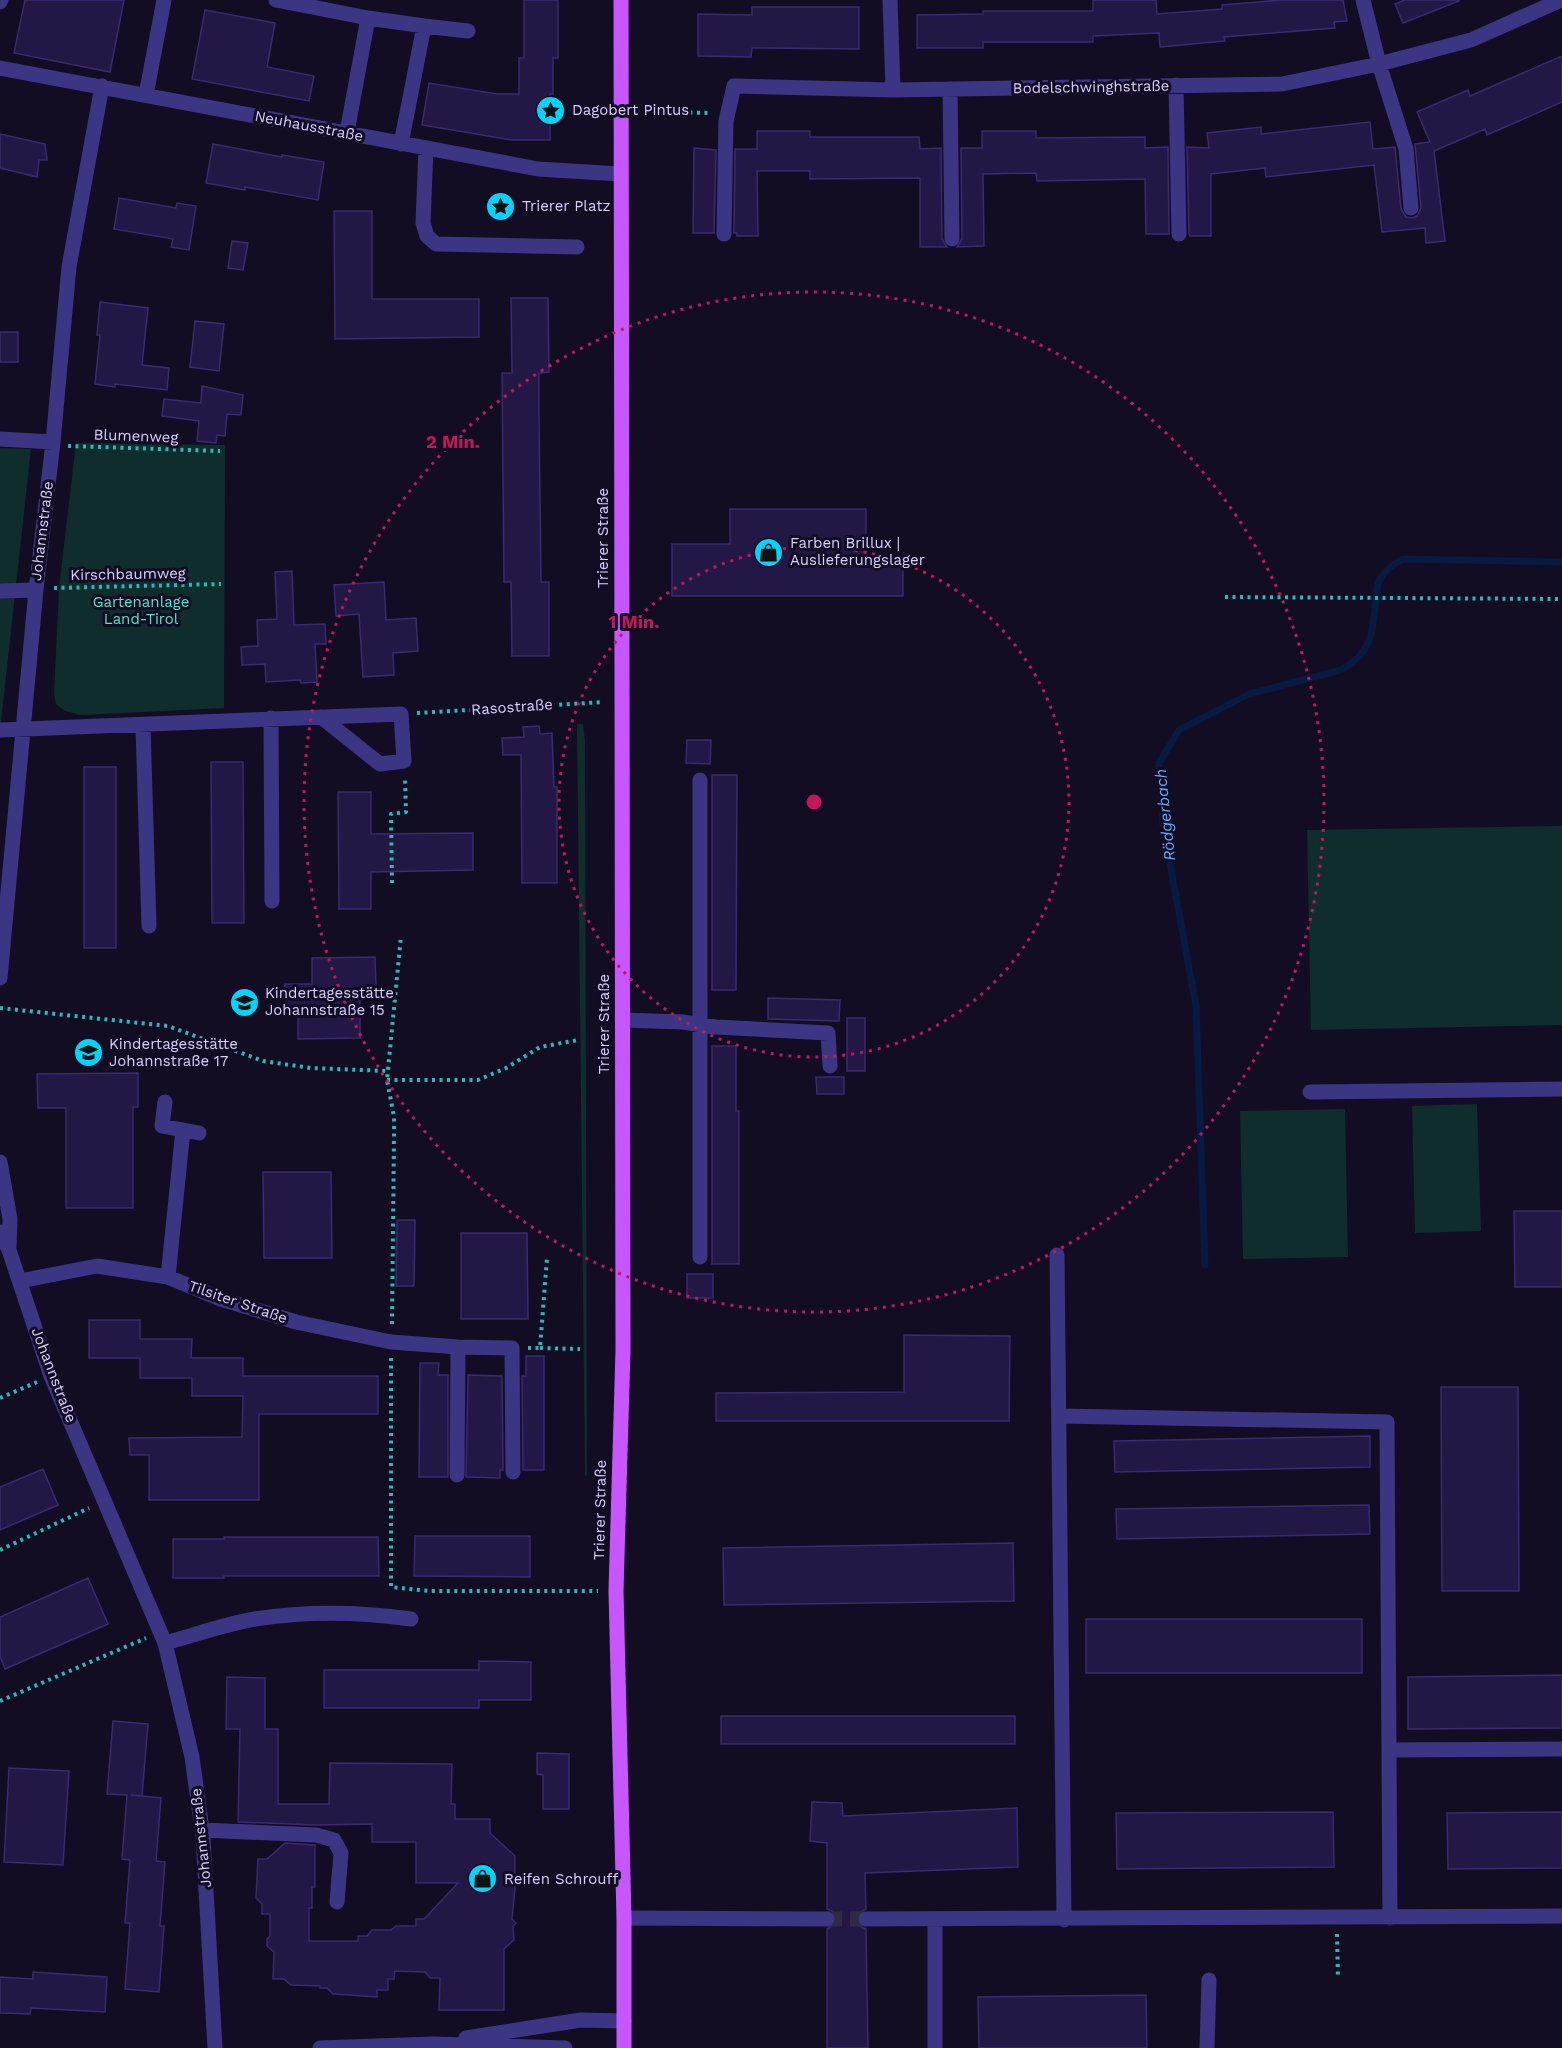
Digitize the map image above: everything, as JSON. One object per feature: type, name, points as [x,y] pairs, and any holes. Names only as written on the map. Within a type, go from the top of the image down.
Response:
[{"type":"main road","name":"Trierer Straße","points":[[621,0],[623,1350],[616,1591],[624,1918],[624,2048]]},
{"type":"street","points":[[146,95],[164,0]]},
{"type":"street","points":[[276,0],[368,18],[468,31]]},
{"type":"street","points":[[890,0],[893,90]]},
{"type":"street","points":[[1363,0],[1379,64],[1406,149],[1411,208]]},
{"type":"street","name":"Bodelschwinghstraße","points":[[724,234],[726,121],[734,86],[893,90],[1282,84],[1379,64],[1471,40],[1561,0]]},
{"type":"street","points":[[347,132],[368,18]]},
{"type":"street","points":[[401,144],[424,26]]},
{"type":"street","name":"Neuhausstraße","points":[[0,68],[538,169],[620,174]]},
{"type":"street","points":[[1176,85],[1179,234]]},
{"type":"street","name":"Johannstraße","points":[[0,978],[22,729],[69,267],[102,87]]},
{"type":"street","points":[[951,89],[952,239]]},
{"type":"street","points":[[426,148],[423,223],[427,236],[436,243],[577,247]]},
{"type":"street","points":[[0,439],[52,444]]},
{"type":"street","points":[[0,591],[36,590]]},
{"type":"street","points":[[0,730],[143,726],[271,718],[401,714],[404,761],[380,764],[321,717]]},
{"type":"street","points":[[271,718],[272,901]]},
{"type":"street","points":[[143,726],[149,926]]},
{"type":"street","points":[[700,780],[700,1257]]},
{"type":"street","points":[[622,1020],[683,1022],[828,1033],[830,1065]]},
{"type":"street","points":[[1310,1092],[1562,1089]]},
{"type":"street","points":[[165,1102],[162,1126],[199,1133]]},
{"type":"street","points":[[168,1277],[183,1130]]},
{"type":"street","name":"Johannstraße","points":[[0,1162],[10,1219],[9,1250]]},
{"type":"street","name":"Johannstraße","points":[[0,1232],[20,1281],[51,1376],[163,1637],[192,1757],[202,1830],[215,2048]]},
{"type":"street","points":[[1057,1255],[1064,1920]]},
{"type":"street","name":"Tilsiter Straße","points":[[20,1281],[97,1266],[168,1277],[221,1299],[296,1322],[391,1342],[512,1348]]},
{"type":"street","points":[[457,1475],[458,1347]]},
{"type":"street","points":[[512,1348],[513,1472]]},
{"type":"street","points":[[1059,1416],[1387,1422],[1390,1918]]},
{"type":"street","points":[[163,1637],[254,1619],[313,1614],[373,1613],[411,1619]]},
{"type":"street","points":[[1389,1750],[1562,1749]]},
{"type":"street","points":[[202,1830],[316,1835],[334,1840],[341,1853],[337,1902]]},
{"type":"street","points":[[866,1919],[1064,1920],[1562,1916]]},
{"type":"street","points":[[624,1918],[827,1919]]},
{"type":"street","points":[[935,1920],[935,2048]]},
{"type":"street","points":[[1207,2048],[1209,1980]]},
{"type":"street","points":[[434,2044],[581,2020],[624,2021]]},
{"type":"street","points":[[320,2048],[434,2044],[566,2048]]},
{"type":"path","points":[[621,111],[712,113]]},
{"type":"path","name":"Blumenweg","points":[[52,444],[220,451]]},
{"type":"path","name":"Kirschbaumweg","points":[[36,590],[221,584]]},
{"type":"path","points":[[1225,597],[1562,599]]},
{"type":"path","name":"Rasostraße","points":[[401,714],[622,701]]},
{"type":"path","points":[[392,884],[391,814],[406,812],[404,761]]},
{"type":"path","points":[[401,936],[387,1071],[394,1117],[391,1587],[429,1591],[616,1591]]},
{"type":"path","points":[[0,1008],[168,1026],[263,1061],[310,1068],[387,1071]]},
{"type":"path","points":[[387,1080],[478,1080],[506,1068],[540,1047],[578,1040]]},
{"type":"path","points":[[540,1348],[547,1258]]},
{"type":"path","points":[[512,1348],[580,1349]]},
{"type":"path","points":[[0,1398],[51,1376]]},
{"type":"path","points":[[0,1550],[106,1500]]},
{"type":"path","points":[[0,1701],[163,1637]]},
{"type":"path","points":[[1336,1918],[1338,1979]]},
{"type":"green space","name":"Gartenanlage Land-Tirol","points":[[76,443],[225,445],[224,708],[81,715],[65,711],[56,704],[54,694],[59,588]]},
{"type":"green space","points":[[0,448],[31,449],[0,731]]},
{"type":"green space","points":[[577,724],[583,724],[585,740],[587,1476],[585,1475]]},
{"type":"green space","points":[[1562,826],[1562,1025],[1311,1030],[1307,830]]},
{"type":"green space","points":[[1477,1104],[1481,1231],[1415,1233],[1412,1106]]},
{"type":"green space","points":[[1345,1109],[1348,1257],[1243,1259],[1240,1111]]},
{"type":"building","points":[[25,0],[124,0],[110,72],[14,53]]},
{"type":"building","points":[[524,0],[558,0],[558,58],[553,58],[550,140],[512,140],[422,125],[429,83],[497,94],[519,94],[519,58],[524,58]]},
{"type":"building","points":[[1093,0],[1156,0],[1157,14],[1222,9],[1222,5],[1281,0],[1343,0],[1347,21],[1334,22],[1335,28],[1224,37],[1225,41],[1160,47],[1159,33],[1093,36],[1093,42],[983,42],[983,48],[917,48],[917,15],[983,14],[983,11],[1093,11]]},
{"type":"building","points":[[1405,0],[1459,1],[1403,23],[1395,4]]},
{"type":"building","points":[[752,7],[859,7],[859,49],[752,48],[751,57],[698,56],[698,14],[752,15]]},
{"type":"building","points":[[205,10],[275,23],[267,67],[314,76],[309,101],[192,79]]},
{"type":"building","points":[[1562,56],[1562,102],[1487,135],[1485,129],[1434,151],[1445,241],[1426,243],[1425,228],[1382,232],[1374,165],[1266,177],[1265,168],[1211,174],[1211,236],[1190,236],[1187,147],[1209,148],[1207,133],[1261,127],[1261,134],[1370,122],[1373,149],[1395,147],[1401,209],[1406,217],[1412,218],[1417,216],[1421,208],[1415,144],[1430,142],[1417,112],[1468,90],[1470,96]]},
{"type":"building","points":[[757,131],[810,131],[810,137],[919,137],[920,149],[941,148],[942,239],[947,247],[920,247],[920,178],[810,179],[810,171],[757,171],[758,236],[737,236],[737,233],[734,233],[735,149],[757,149]]},
{"type":"building","points":[[982,131],[1036,131],[1036,138],[1145,137],[1145,148],[1168,147],[1169,234],[1146,234],[1145,179],[1037,181],[1036,173],[983,174],[984,246],[957,247],[962,239],[961,148],[982,148]]},
{"type":"building","points":[[0,134],[45,144],[47,160],[39,160],[37,177],[0,168]]},
{"type":"building","points":[[213,144],[324,162],[318,200],[245,187],[245,190],[206,183]]},
{"type":"building","points":[[694,148],[716,150],[714,233],[693,233]]},
{"type":"building","points":[[119,198],[176,208],[177,203],[196,206],[189,250],[171,247],[173,239],[114,229]]},
{"type":"building","points":[[334,211],[372,211],[372,299],[479,299],[479,337],[335,339]]},
{"type":"building","points":[[232,241],[248,243],[243,270],[228,268]]},
{"type":"building","points":[[511,298],[548,298],[549,372],[539,373],[539,415],[541,582],[549,582],[549,656],[512,656],[511,582],[504,582],[502,373],[512,373]]},
{"type":"building","points":[[100,302],[148,308],[142,365],[169,368],[167,390],[95,384],[100,335],[97,335]]},
{"type":"building","points":[[195,321],[224,324],[219,371],[190,367]]},
{"type":"building","points":[[0,332],[18,332],[18,362],[0,362]]},
{"type":"building","points":[[202,386],[243,395],[241,415],[227,414],[225,436],[217,435],[216,443],[197,441],[199,421],[162,416],[164,399],[201,403]]},
{"type":"building","name":"Farben Brillux | Auslieferungslager","points":[[730,509],[866,509],[866,560],[903,560],[903,596],[672,596],[672,544],[730,544]]},
{"type":"building","points":[[292,571],[294,625],[325,624],[326,644],[315,644],[317,682],[301,683],[300,680],[266,682],[265,664],[242,665],[241,647],[258,646],[257,620],[277,619],[275,572]]},
{"type":"building","points":[[384,582],[386,620],[416,618],[418,651],[393,653],[394,675],[363,677],[359,614],[336,616],[334,585]]},
{"type":"building","points":[[539,726],[540,734],[552,733],[554,787],[557,787],[557,883],[522,883],[521,755],[503,755],[502,738],[524,737],[523,727]]},
{"type":"building","points":[[687,740],[711,740],[710,764],[686,763]]},
{"type":"building","points":[[211,762],[243,762],[244,923],[212,923]]},
{"type":"building","points":[[84,767],[116,767],[116,948],[84,948]]},
{"type":"building","points":[[712,775],[737,775],[736,990],[712,990]]},
{"type":"building","points":[[338,792],[371,792],[371,834],[473,833],[473,870],[371,872],[371,909],[339,909]]},
{"type":"building","points":[[375,957],[376,986],[360,986],[360,1038],[298,1039],[298,1010],[285,1010],[285,984],[312,984],[312,958]]},
{"type":"building","points":[[768,998],[840,1000],[839,1021],[768,1019]]},
{"type":"building","points":[[847,1018],[865,1018],[865,1071],[847,1071]]},
{"type":"building","points":[[712,1046],[736,1046],[736,1111],[739,1111],[739,1264],[712,1264]]},
{"type":"building","points":[[138,1073],[138,1107],[133,1107],[133,1208],[66,1208],[66,1108],[38,1108],[37,1074]]},
{"type":"building","points":[[816,1077],[844,1077],[844,1094],[817,1094]]},
{"type":"building","points":[[263,1172],[331,1172],[332,1258],[264,1258]]},
{"type":"building","points":[[1514,1211],[1562,1211],[1562,1287],[1515,1287]]},
{"type":"building","points":[[397,1220],[415,1220],[414,1286],[396,1286]]},
{"type":"building","points":[[461,1233],[527,1233],[528,1319],[461,1319]]},
{"type":"building","points":[[687,1274],[713,1274],[713,1298],[687,1298]]},
{"type":"building","points":[[89,1320],[140,1320],[140,1339],[192,1339],[191,1358],[243,1358],[243,1376],[378,1376],[378,1414],[259,1414],[259,1500],[149,1500],[149,1455],[130,1455],[129,1438],[242,1437],[243,1396],[192,1396],[192,1378],[140,1378],[140,1358],[89,1358]]},
{"type":"building","points":[[904,1335],[1010,1336],[1009,1421],[716,1421],[716,1393],[904,1392]]},
{"type":"building","points":[[526,1356],[544,1356],[544,1470],[523,1470],[522,1376],[526,1376]]},
{"type":"building","points":[[420,1363],[439,1363],[438,1375],[448,1375],[448,1477],[419,1477]]},
{"type":"building","points":[[468,1375],[502,1376],[503,1470],[500,1470],[500,1478],[466,1477]]},
{"type":"building","points":[[1441,1387],[1518,1387],[1519,1591],[1442,1591]]},
{"type":"building","points":[[1370,1436],[1370,1467],[1115,1472],[1114,1441]]},
{"type":"building","points":[[43,1469],[58,1505],[0,1530],[0,1487]]},
{"type":"building","points":[[1369,1505],[1370,1534],[1117,1539],[1116,1509]]},
{"type":"building","points":[[415,1536],[530,1536],[530,1577],[414,1576]]},
{"type":"building","points":[[224,1537],[378,1537],[379,1576],[173,1578],[173,1539],[224,1539]]},
{"type":"building","points":[[1013,1543],[1014,1601],[724,1605],[723,1548]]},
{"type":"building","points":[[88,1578],[108,1624],[5,1669],[0,1656],[0,1617]]},
{"type":"building","points":[[1086,1619],[1362,1619],[1362,1673],[1086,1673]]},
{"type":"building","points":[[479,1661],[531,1662],[531,1700],[479,1700],[479,1708],[324,1708],[324,1670],[479,1670]]},
{"type":"building","points":[[1562,1675],[1562,1728],[1408,1729],[1408,1677]]},
{"type":"building","points":[[227,1677],[265,1678],[265,1729],[278,1729],[278,1804],[329,1804],[330,1763],[452,1764],[451,1804],[455,1804],[455,1819],[490,1819],[490,1833],[515,1856],[512,1919],[516,1923],[513,1926],[514,1940],[504,1949],[504,2010],[439,2010],[440,1978],[430,1978],[425,1972],[395,1971],[394,1979],[388,1979],[388,1990],[377,1990],[377,1997],[333,1994],[327,1988],[320,1988],[320,1986],[291,1985],[284,1979],[273,1979],[274,1952],[267,1946],[267,1939],[270,1936],[270,1914],[262,1914],[262,1904],[256,1898],[258,1859],[267,1859],[285,1843],[315,1845],[315,1887],[312,1887],[312,1908],[309,1908],[309,1941],[358,1941],[358,1936],[367,1936],[372,1930],[391,1930],[396,1926],[416,1926],[416,1919],[424,1919],[458,1883],[416,1883],[416,1842],[372,1842],[372,1824],[315,1825],[238,1822],[240,1729],[226,1729]]},
{"type":"building","points":[[721,1716],[1015,1716],[1015,1744],[721,1744]]},
{"type":"building","points":[[113,1721],[148,1724],[142,1796],[131,1795],[161,1798],[156,1861],[165,1862],[160,1926],[164,1926],[159,1992],[125,1989],[130,1923],[125,1923],[130,1860],[122,1859],[127,1795],[107,1794]]},
{"type":"building","points":[[537,1753],[569,1754],[569,1809],[543,1809],[543,1775],[537,1774]]},
{"type":"building","points":[[9,1768],[69,1771],[63,1865],[4,1862]]},
{"type":"building","points":[[812,1802],[842,1803],[843,1816],[1017,1808],[1018,1867],[865,1873],[866,1909],[858,1914],[856,1920],[861,1927],[866,1929],[868,2048],[827,2048],[827,1929],[835,1924],[837,1918],[832,1911],[827,1909],[827,1843],[810,1841]]},
{"type":"building","points":[[1333,1812],[1334,1867],[1117,1869],[1116,1813]]},
{"type":"building","points":[[1562,1812],[1562,1868],[1448,1869],[1447,1813]]},
{"type":"building","points":[[33,1972],[107,1977],[105,2012],[31,2008],[30,2014],[0,2013],[0,1977],[33,1979]]},
{"type":"building","points":[[1146,1995],[1147,2048],[979,2048],[978,1997]]},
{"type":"waterway","name":"Rödgerbach","points":[[1205,1265],[1196,1006],[1163,825],[1159,763],[1179,730],[1249,694],[1341,670],[1352,663],[1365,649],[1372,632],[1379,581],[1386,571],[1403,559],[1562,562]]},
{"type":"tunnel","points":[[827,1919],[866,1919]]},
{"type":"place","name":"Dagobert Pintus","points":[[551,110]]},
{"type":"place","name":"Trierer Platz","points":[[501,206]]},
{"type":"place","name":"Farben Brillux | Auslieferungslager","points":[[769,552]]},
{"type":"place","name":"Kindertagesstätte Johannstraße 15","points":[[244,1002]]},
{"type":"place","name":"Kindertagesstätte Johannstraße 17","points":[[88,1053]]},
{"type":"place","name":"Reifen Schrouff","points":[[483,1879]]}]
